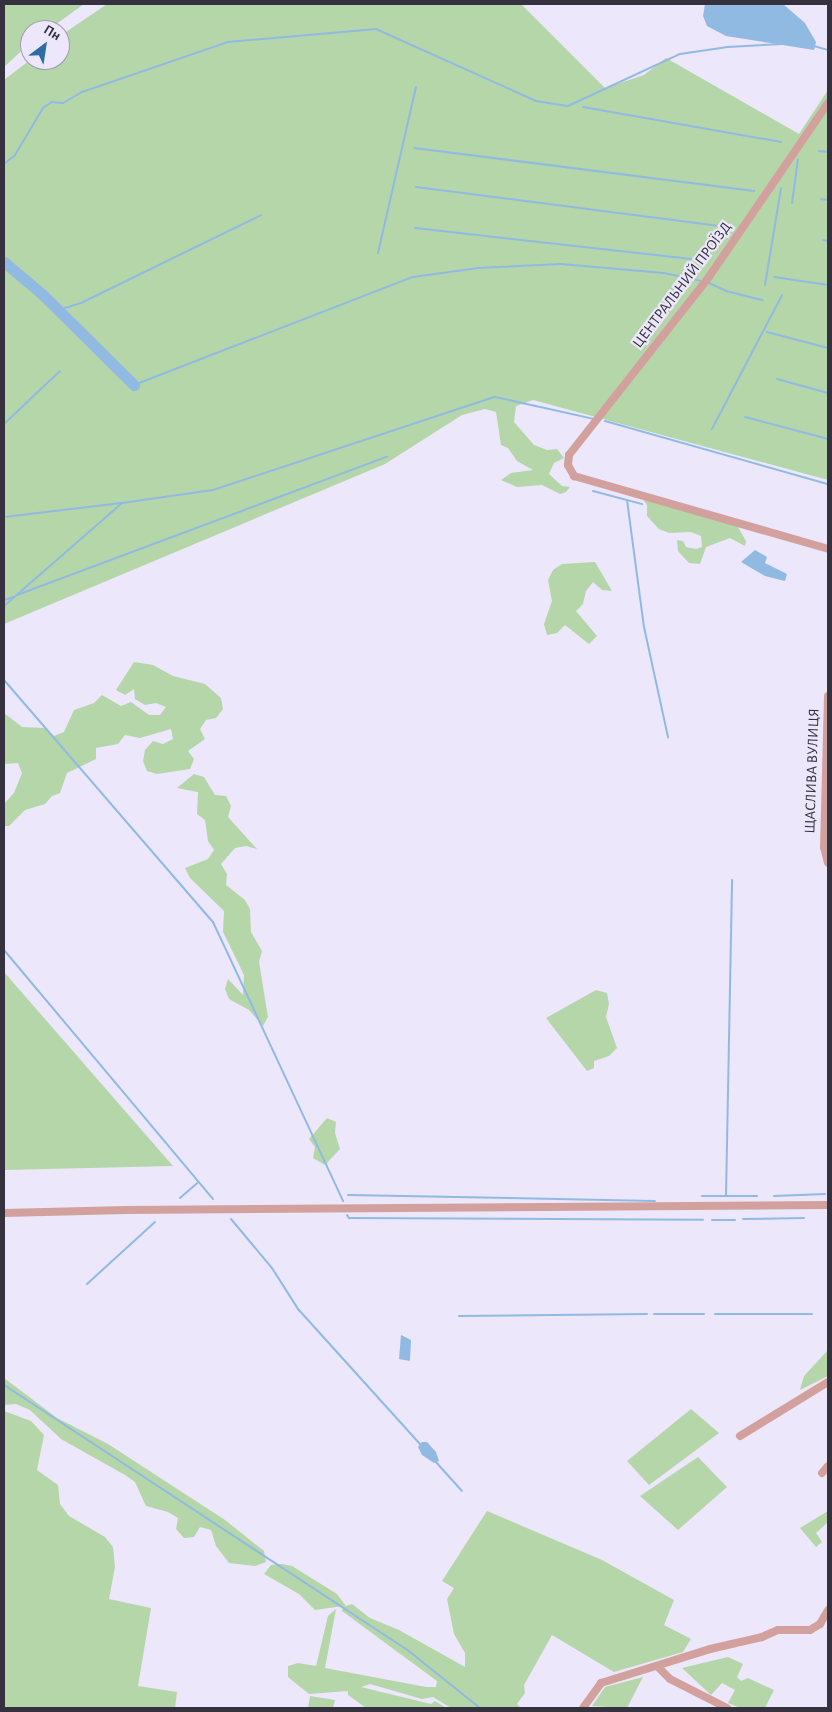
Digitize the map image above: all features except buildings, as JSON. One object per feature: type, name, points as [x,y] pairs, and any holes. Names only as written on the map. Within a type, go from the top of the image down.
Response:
[{"type":"street","name":"ЦЕНТРАЛЬНИЙ ПРОЇЗД","points":[[828,104],[709,277],[570,455],[568,465],[574,476],[828,549]]},
{"type":"street","name":"ЩАСЛИВА ВУЛИЦЯ","points":[[828,696],[824,847],[828,862]]},
{"type":"street","points":[[4,1213],[156,1209],[828,1205]]},
{"type":"street","points":[[740,1436],[828,1382]]},
{"type":"street","points":[[822,1473],[828,1466]]},
{"type":"street","points":[[583,1708],[601,1683],[658,1667],[710,1649],[762,1637],[778,1630],[810,1630],[820,1624],[828,1610]]},
{"type":"street","points":[[658,1667],[670,1679],[728,1708]]},
{"type":"green space","points":[[4,4],[84,4],[62,20],[20,20],[20,52],[4,67]]},
{"type":"green space","points":[[107,4],[521,4],[605,88],[644,75],[666,58],[799,134],[828,90],[828,480],[533,400],[516,406],[514,422],[534,445],[547,450],[557,449],[564,458],[554,463],[549,474],[562,486],[570,487],[566,492],[560,494],[542,485],[517,487],[501,480],[511,473],[533,470],[517,461],[508,448],[501,445],[496,412],[485,409],[462,415],[385,464],[4,624],[4,80],[20,68],[20,70],[70,70],[70,29]]},
{"type":"green space","points":[[642,498],[738,527],[746,541],[745,546],[730,538],[706,547],[700,564],[689,563],[678,551],[677,540],[683,541],[686,547],[696,549],[702,547],[701,536],[691,532],[669,533],[659,529],[647,516],[647,505]]},
{"type":"green space","points":[[595,562],[612,591],[602,590],[593,582],[586,591],[583,604],[576,611],[597,636],[589,644],[565,625],[557,633],[547,635],[544,624],[552,601],[548,580],[553,570],[562,564]]},
{"type":"green space","points":[[134,662],[153,665],[173,676],[205,684],[221,698],[223,709],[216,718],[206,720],[200,729],[205,739],[188,751],[194,759],[190,769],[157,774],[147,771],[143,761],[145,750],[153,741],[163,744],[173,739],[171,729],[140,738],[125,735],[118,744],[96,748],[96,759],[67,773],[60,793],[52,796],[45,804],[25,810],[9,826],[4,826],[4,804],[14,793],[22,773],[18,763],[4,764],[4,713],[22,727],[45,728],[54,736],[64,732],[74,710],[94,703],[102,695],[121,706],[131,702],[149,715],[160,715],[166,707],[156,703],[145,705],[135,699],[134,689],[125,695],[116,690]]},
{"type":"green space","points":[[194,774],[204,777],[215,795],[226,796],[231,806],[228,817],[257,849],[246,846],[235,848],[221,864],[227,874],[226,885],[245,900],[250,909],[251,932],[262,951],[259,962],[268,1017],[263,1026],[249,1010],[229,999],[225,989],[228,979],[243,995],[244,975],[223,932],[224,911],[190,878],[185,868],[208,859],[214,850],[208,841],[205,820],[197,814],[198,792],[177,788]]},
{"type":"green space","points":[[4,972],[173,1166],[4,1170]]},
{"type":"green space","points":[[596,990],[607,993],[609,1004],[606,1017],[617,1048],[609,1056],[594,1061],[594,1068],[587,1071],[546,1018]]},
{"type":"green space","points":[[327,1118],[336,1122],[335,1133],[340,1149],[325,1165],[313,1158],[315,1147],[309,1139]]},
{"type":"green space","points":[[828,1350],[828,1376],[800,1390],[804,1376]]},
{"type":"green space","points":[[4,1378],[57,1418],[108,1444],[225,1520],[264,1551],[266,1562],[255,1566],[229,1563],[216,1546],[211,1530],[200,1527],[194,1537],[184,1538],[176,1529],[178,1518],[168,1512],[146,1506],[135,1482],[61,1439],[30,1410],[16,1404],[4,1405]]},
{"type":"green space","points":[[691,1409],[719,1433],[649,1485],[627,1461]]},
{"type":"green space","points":[[4,1411],[31,1421],[44,1435],[37,1470],[58,1485],[60,1504],[69,1516],[105,1537],[113,1547],[115,1567],[109,1599],[151,1608],[138,1686],[177,1692],[175,1708],[4,1708]]},
{"type":"green space","points":[[698,1457],[727,1487],[678,1530],[640,1496]]},
{"type":"green space","points":[[487,1511],[602,1560],[674,1600],[664,1625],[691,1639],[683,1652],[614,1672],[552,1635],[524,1685],[525,1693],[517,1704],[521,1708],[451,1708],[433,1697],[422,1699],[370,1684],[361,1687],[431,1704],[435,1701],[446,1708],[366,1708],[348,1695],[348,1691],[309,1694],[288,1677],[288,1666],[298,1663],[316,1666],[328,1616],[336,1609],[325,1668],[426,1687],[436,1687],[437,1681],[342,1611],[343,1606],[315,1610],[299,1594],[264,1574],[271,1565],[282,1564],[292,1566],[337,1594],[346,1606],[352,1604],[370,1618],[399,1630],[465,1667],[465,1653],[454,1634],[447,1599],[454,1588],[442,1581]]},
{"type":"green space","points":[[828,1511],[828,1522],[816,1533],[822,1542],[816,1547],[800,1528]]},
{"type":"green space","points":[[728,1657],[743,1664],[737,1677],[741,1681],[748,1678],[774,1690],[765,1708],[740,1708],[728,1703],[735,1690],[722,1683],[711,1695],[682,1668]]},
{"type":"green space","points":[[643,1677],[627,1708],[592,1706],[605,1687]]},
{"type":"green space","points":[[310,1696],[335,1700],[333,1708],[308,1708]]},
{"type":"water","points":[[705,4],[783,4],[805,23],[816,42],[814,50],[726,36],[707,26],[703,16]]},
{"type":"water","points":[[755,550],[767,557],[765,563],[787,574],[785,581],[765,576],[741,562]]},
{"type":"water","points":[[401,1335],[411,1340],[410,1361],[399,1359]]},
{"type":"water","points":[[422,1442],[427,1442],[436,1452],[439,1461],[434,1463],[422,1455],[418,1447]]},
{"type":"waterway","points":[[4,164],[15,155],[43,108],[52,102],[63,103],[82,92],[228,42],[376,29],[536,101],[568,106],[680,54],[727,47],[782,44]]},
{"type":"waterway","points":[[814,46],[828,50]]},
{"type":"waterway","points":[[378,253],[416,87]]},
{"type":"waterway","points":[[583,107],[781,142]]},
{"type":"waterway","points":[[414,148],[754,191]]},
{"type":"waterway","points":[[819,151],[828,152]]},
{"type":"waterway","points":[[792,203],[798,159]]},
{"type":"waterway","points":[[416,187],[722,226]]},
{"type":"waterway","points":[[765,285],[781,188]]},
{"type":"waterway","points":[[821,199],[828,200]]},
{"type":"waterway","points":[[59,310],[83,302],[261,215]]},
{"type":"waterway","points":[[415,228],[691,259]]},
{"type":"waterway","points":[[823,240],[828,241]]},
{"type":"waterway","points":[[4,262],[41,293],[134,385]]},
{"type":"waterway","points":[[134,385],[413,277],[478,268],[561,264],[664,273],[702,281]]},
{"type":"waterway","points":[[774,277],[828,285]]},
{"type":"waterway","points":[[709,283],[726,291],[763,300]]},
{"type":"waterway","points":[[712,429],[782,295]]},
{"type":"waterway","points":[[767,332],[828,348]]},
{"type":"waterway","points":[[4,424],[60,371]]},
{"type":"waterway","points":[[777,379],[828,393]]},
{"type":"waterway","points":[[4,606],[122,503],[213,490],[495,397],[594,419]]},
{"type":"waterway","points":[[745,417],[828,439]]},
{"type":"waterway","points":[[605,421],[828,484]]},
{"type":"waterway","points":[[17,595],[387,457]]},
{"type":"waterway","points":[[593,491],[642,504]]},
{"type":"waterway","points":[[627,500],[644,627],[668,737]]},
{"type":"waterway","points":[[4,517],[121,503]]},
{"type":"waterway","points":[[4,600],[13,597]]},
{"type":"waterway","points":[[4,680],[213,922],[343,1201]]},
{"type":"waterway","points":[[726,1196],[732,880]]},
{"type":"waterway","points":[[4,950],[213,1199]]},
{"type":"waterway","points":[[180,1198],[197,1183]]},
{"type":"waterway","points":[[774,1196],[825,1194]]},
{"type":"waterway","points":[[348,1195],[655,1201]]},
{"type":"waterway","points":[[702,1196],[757,1196]]},
{"type":"waterway","points":[[347,1215],[349,1218],[703,1220]]},
{"type":"waterway","points":[[743,1219],[804,1218]]},
{"type":"waterway","points":[[231,1219],[272,1268],[298,1309],[422,1446]]},
{"type":"waterway","points":[[712,1220],[735,1220]]},
{"type":"waterway","points":[[87,1284],[155,1222]]},
{"type":"waterway","points":[[459,1316],[647,1314]]},
{"type":"waterway","points":[[654,1314],[704,1314]]},
{"type":"waterway","points":[[715,1314],[812,1314]]},
{"type":"waterway","points":[[4,1385],[405,1648],[480,1708]]},
{"type":"waterway","points":[[435,1461],[462,1491]]}]
